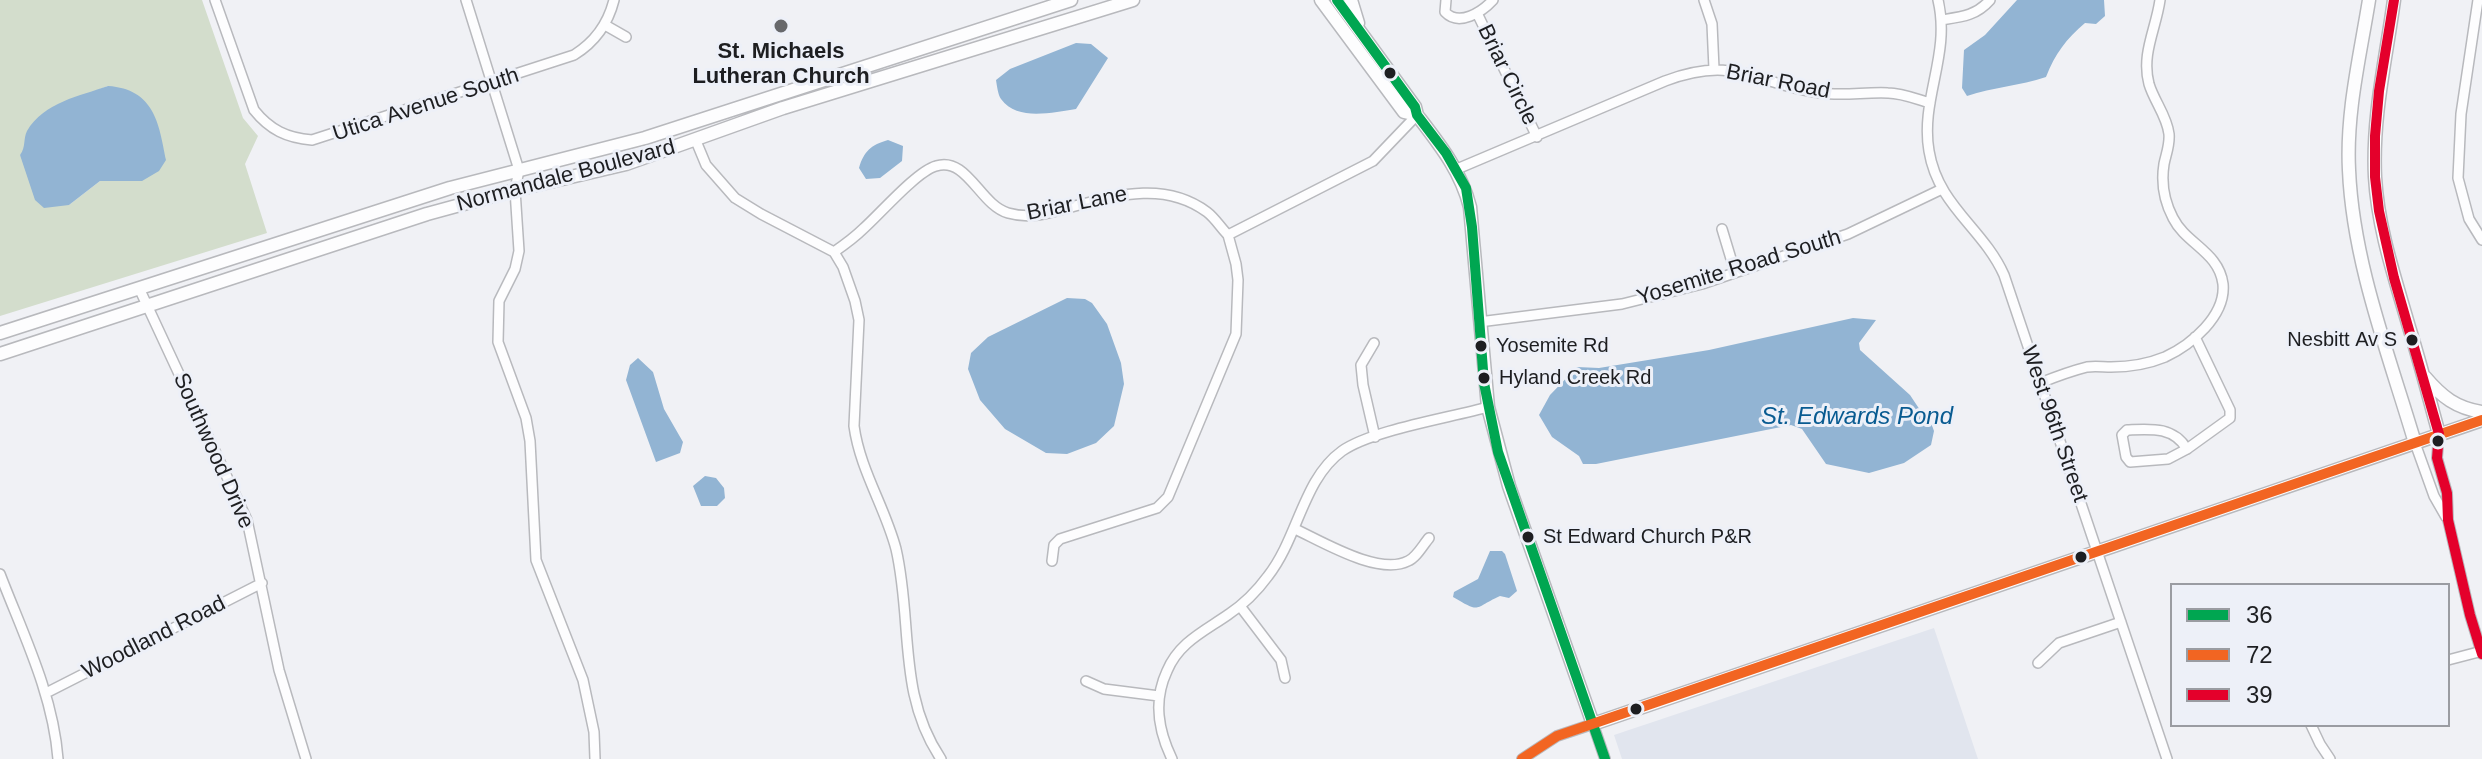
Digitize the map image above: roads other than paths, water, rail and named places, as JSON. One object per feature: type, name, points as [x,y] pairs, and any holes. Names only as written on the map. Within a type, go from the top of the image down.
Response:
[{"type":"street","name":"Utica Avenue South","points":[[215,0],[249,98],[262,120],[271,128],[297,139],[312,140],[574,55],[588,46],[605,25]]},
{"type":"street","points":[[466,0],[519,170],[515,190],[519,251],[515,269],[499,301],[498,342],[522,407],[530,441],[536,560],[583,680],[594,732],[595,759]]},
{"type":"street","points":[[614,0],[605,25],[626,37]]},
{"type":"street","name":"Normandale Boulevard","points":[[0,333],[450,188],[645,138],[1071,0]]},
{"type":"street","name":"Normandale Boulevard","points":[[0,354],[427,214],[626,164],[783,108],[1133,0]]},
{"type":"street","points":[[1321,0],[1357,37]]},
{"type":"street","points":[[1337,0],[1404,112],[1417,115],[1457,169],[1466,188],[1488,407],[1509,486],[1605,759]]},
{"type":"street","points":[[1351,0],[1357,37]]},
{"type":"street","name":"Briar Circle","points":[[1446,0],[1445,12],[1452,18],[1477,13],[1493,0]]},
{"type":"street","points":[[1704,0],[1713,34],[1714,69]]},
{"type":"street","points":[[1930,103],[1940,61],[1938,0]]},
{"type":"street","points":[[1941,20],[1979,11],[1990,0]]},
{"type":"street","points":[[2040,383],[2087,367],[2147,363],[2166,356],[2195,337],[2215,316],[2222,297],[2223,284],[2214,261],[2174,222],[2164,192],[2163,172],[2169,134],[2152,94],[2146,64],[2147,48],[2160,0]]},
{"type":"street","points":[[2369,0],[2352,109],[2349,169],[2356,231],[2415,443],[2434,496],[2448,520]]},
{"type":"street","points":[[2394,0],[2378,106],[2375,177],[2387,249],[2439,434],[2437,458],[2447,493],[2448,520],[2482,652],[2450,660]]},
{"type":"street","points":[[2478,0],[2461,114],[2458,178],[2469,219],[2482,240]]},
{"type":"street","name":"Briar Circle","points":[[1477,13],[1537,137]]},
{"type":"street","name":"Briar Road","points":[[1457,169],[1675,77],[1714,69],[1754,74],[1820,93],[1889,93],[1930,103]]},
{"type":"street","name":"West 96th Street","points":[[1930,103],[1929,151],[1942,189],[1957,213],[1997,258],[2167,759]]},
{"type":"street","points":[[1052,561],[1054,545],[1060,539],[1157,508],[1168,497],[1236,334],[1238,280],[1228,235],[1373,161],[1417,115]]},
{"type":"street","points":[[696,141],[706,165],[735,198],[834,252],[843,267],[859,320],[856,441],[888,521],[896,552],[911,686],[926,737],[941,759]]},
{"type":"street","name":"Briar Lane","points":[[834,252],[926,171],[944,165],[961,170],[992,205],[1016,215],[1043,215],[1122,194],[1156,193],[1172,196],[1208,212],[1228,235]]},
{"type":"street","name":"Yosemite Road South","points":[[1479,322],[1622,304],[1662,295],[1858,230],[1942,189]]},
{"type":"street","points":[[1722,229],[1735,272]]},
{"type":"street","name":"Southwood Drive","points":[[139,288],[247,520],[279,670],[306,759]]},
{"type":"street","points":[[2187,449],[2180,439],[2158,428],[2127,430],[2122,435],[2126,457],[2130,462],[2168,459],[2187,449],[2230,418],[2230,410],[2195,337]]},
{"type":"street","points":[[1374,343],[1361,365],[1375,437]]},
{"type":"street","points":[[2423,375],[2447,401],[2467,410],[2482,412]]},
{"type":"street","points":[[1172,759],[1162,736],[1159,719],[1159,696],[1168,668],[1189,640],[1240,606],[1268,577],[1284,555],[1315,481],[1330,460],[1358,441],[1488,407]]},
{"type":"street","points":[[1522,759],[1557,736],[2482,420]]},
{"type":"street","points":[[1295,529],[1371,562],[1390,566],[1410,561],[1429,538]]},
{"type":"street","points":[[0,574],[46,693],[56,733],[58,759]]},
{"type":"street","name":"Woodland Road","points":[[46,693],[262,583]]},
{"type":"street","points":[[1240,606],[1281,660],[1285,678]]},
{"type":"street","points":[[2038,663],[2059,643],[2121,622]]},
{"type":"street","points":[[1086,681],[1104,689],[1159,696]]},
{"type":"street","points":[[2312,727],[2330,759]]},
{"type":"water","points":[[2017,0],[2104,0],[2105,16],[2096,24],[2085,23],[2072,35],[2057,54],[2046,77],[1967,96],[1962,88],[1964,50],[1985,35]]},
{"type":"water","points":[[1076,43],[1091,44],[1108,58],[1076,109],[1026,113],[1008,106],[1001,99],[996,80],[1010,69]]},
{"type":"water","points":[[108,86],[123,89],[145,101],[157,121],[166,160],[159,171],[142,181],[100,181],[69,205],[44,208],[35,200],[20,155],[27,131],[34,121],[53,107]]},
{"type":"water","points":[[888,140],[903,146],[902,161],[880,178],[866,179],[859,168],[863,157],[873,147]]},
{"type":"water","points":[[1067,298],[1085,299],[1092,303],[1107,324],[1121,363],[1124,384],[1114,426],[1096,443],[1067,454],[1046,453],[1005,429],[980,400],[968,369],[971,353],[988,337]]},
{"type":"water","name":"St. Edwards Pond","points":[[1853,318],[1876,320],[1859,343],[1860,350],[1910,395],[1922,413],[1928,414],[1934,431],[1931,445],[1904,463],[1869,473],[1826,464],[1802,429],[1791,425],[1583,464],[1579,456],[1552,437],[1539,415],[1550,395],[1577,367],[1599,368],[1709,350]]},
{"type":"water","points":[[638,358],[653,372],[664,409],[683,442],[680,453],[656,462],[626,380],[630,365]]},
{"type":"water","points":[[705,476],[716,478],[724,488],[725,498],[717,506],[701,506],[693,486]]},
{"type":"water","points":[[1490,551],[1505,554],[1517,591],[1509,598],[1500,596],[1477,607],[1453,597],[1454,592],[1478,579]]},
{"type":"place","name":"St. Michaels Lutheran Church","points":[[781,26]]},
{"type":"place","name":"Nesbitt Av S","points":[[2412,340]]},
{"type":"place","name":"Yosemite Rd","points":[[1481,346]]},
{"type":"place","name":"Hyland Creek Rd","points":[[1484,378]]},
{"type":"place","name":"St Edward Church P&R","points":[[1528,537]]}]
